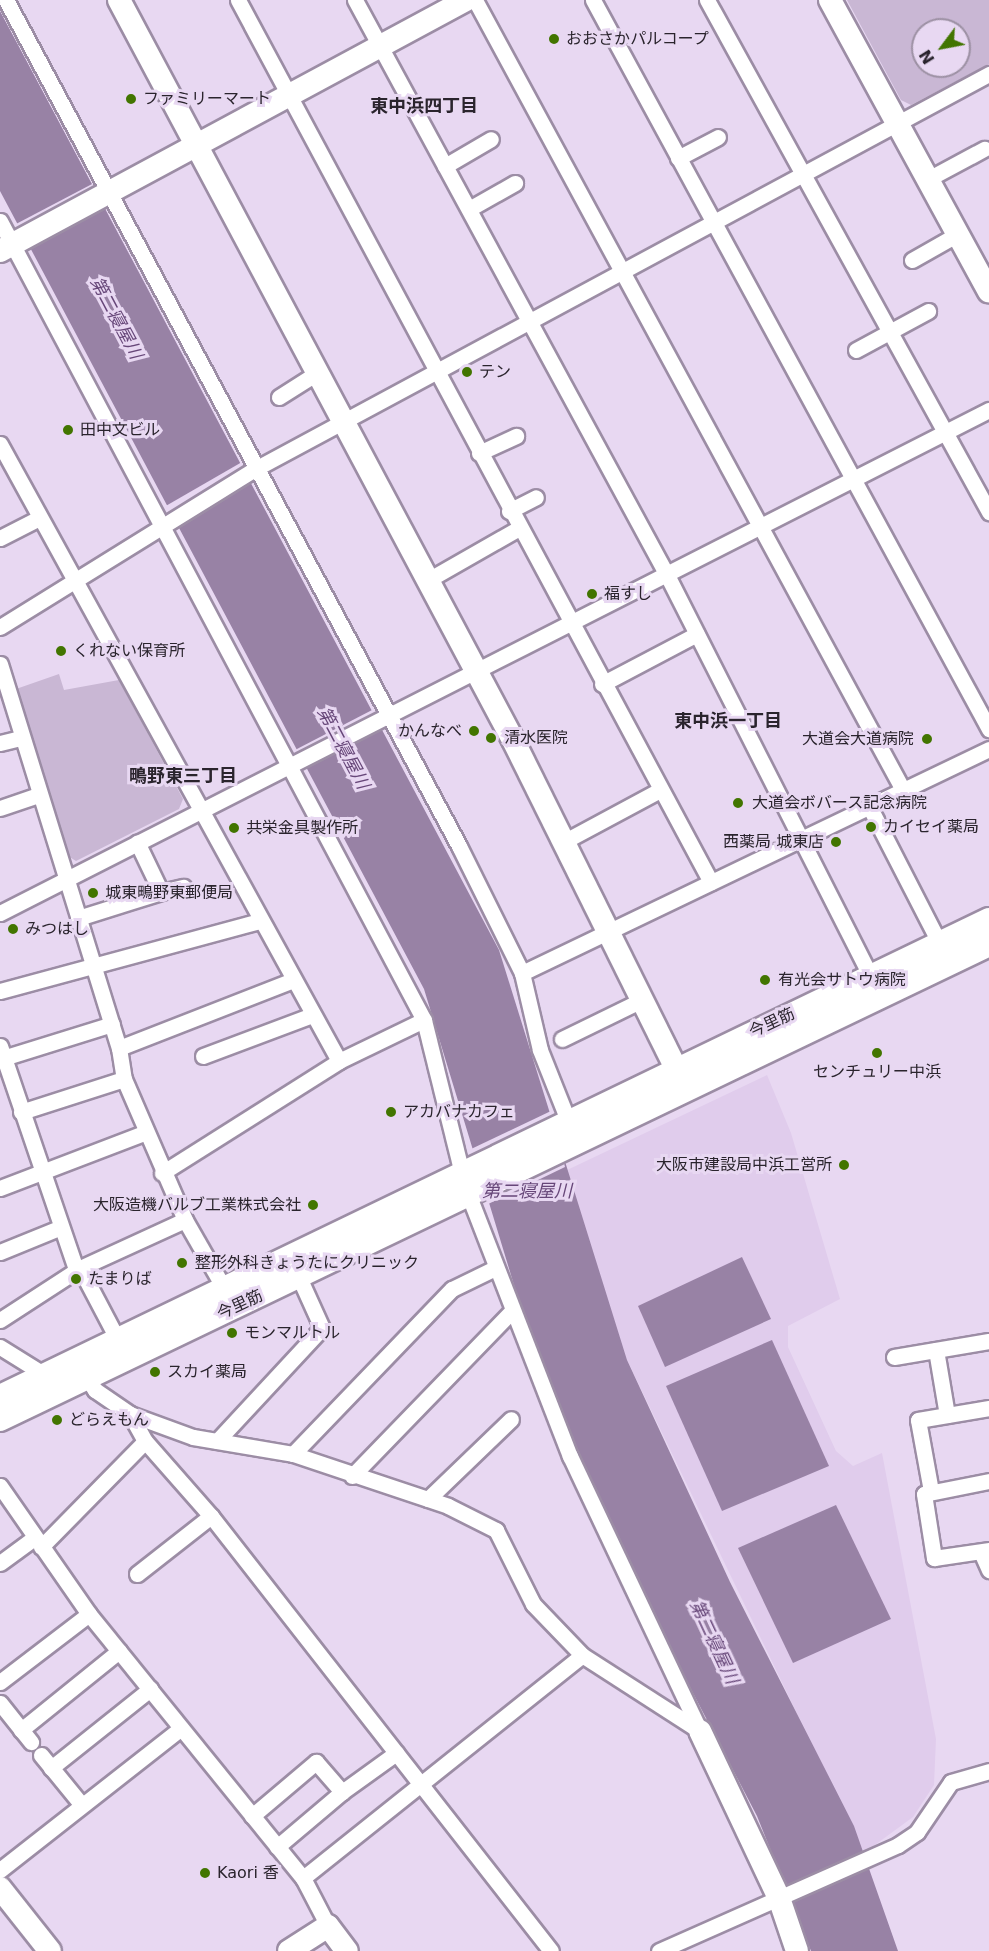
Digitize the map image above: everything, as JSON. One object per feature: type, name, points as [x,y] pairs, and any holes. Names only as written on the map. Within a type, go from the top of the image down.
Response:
[{"type":"main road","name":"今里筋","points":[[682,1078],[871,977],[989,920]]},
{"type":"main road","name":"今里筋","points":[[0,1419],[81,1369],[118,1340],[468,1170],[562,1134],[682,1078],[989,944]]},
{"type":"main road","name":"今里筋","points":[[0,1397],[45,1375],[81,1369],[299,1277],[474,1193],[562,1134]]},
{"type":"street","points":[[6,0],[104,194],[522,973],[562,1134]]},
{"type":"street","points":[[119,0],[476,670],[612,931],[682,1078]]},
{"type":"street","points":[[238,0],[509,511],[711,882]]},
{"type":"street","points":[[354,0],[667,575],[804,839],[871,977]]},
{"type":"street","points":[[12,245],[466,0]]},
{"type":"street","points":[[475,0],[903,790]]},
{"type":"street","points":[[593,0],[678,158],[711,225],[989,729]]},
{"type":"street","points":[[707,0],[989,512]]},
{"type":"street","points":[[830,0],[989,292]]},
{"type":"street","points":[[0,627],[72,578],[165,520],[252,471],[343,424],[527,319],[622,268],[711,225],[989,74]]},
{"type":"street","points":[[678,158],[718,137]]},
{"type":"street","points":[[445,166],[491,139]]},
{"type":"street","points":[[928,179],[984,148]]},
{"type":"street","points":[[469,209],[515,183]]},
{"type":"street","points":[[0,221],[165,520],[294,763],[424,1020],[468,1170]]},
{"type":"street","points":[[912,260],[958,234]]},
{"type":"street","points":[[856,350],[928,311]]},
{"type":"street","points":[[279,397],[317,373]]},
{"type":"street","points":[[0,913],[64,877],[571,624],[989,410]]},
{"type":"street","points":[[479,453],[516,436]]},
{"type":"street","points":[[0,444],[198,810],[339,1061]]},
{"type":"street","points":[[509,511],[537,496]]},
{"type":"street","points":[[0,538],[39,518]]},
{"type":"street","points":[[428,580],[519,528]]},
{"type":"street","points":[[602,684],[697,634]]},
{"type":"street","points":[[0,664],[20,738],[112,1024],[124,1079],[144,1133],[184,1220],[224,1288]]},
{"type":"street","points":[[0,743],[20,738]]},
{"type":"street","points":[[522,973],[989,749]]},
{"type":"street","points":[[565,841],[660,790]]},
{"type":"street","points":[[0,808],[38,795]]},
{"type":"street","points":[[869,806],[940,944]]},
{"type":"street","points":[[137,842],[161,892]]},
{"type":"street","points":[[78,918],[183,887]]},
{"type":"street","points":[[0,991],[260,921]]},
{"type":"street","points":[[119,1048],[294,980]]},
{"type":"street","points":[[562,1039],[644,999]]},
{"type":"street","points":[[203,1056],[312,1015]]},
{"type":"street","points":[[162,1173],[339,1061],[424,1020]]},
{"type":"street","points":[[112,1024],[2,1052],[59,1228],[78,1268],[118,1340]]},
{"type":"street","points":[[21,1112],[124,1079]]},
{"type":"street","points":[[0,1188],[144,1133]]},
{"type":"street","points":[[474,1193],[495,1268],[570,1456],[700,1731],[784,1896],[797,1951]]},
{"type":"street","points":[[0,1320],[78,1268],[184,1220]]},
{"type":"street","points":[[0,1252],[59,1228]]},
{"type":"street","points":[[293,1454],[452,1289],[495,1268]]},
{"type":"street","points":[[216,1441],[322,1328],[299,1277]]},
{"type":"street","points":[[352,1476],[512,1312]]},
{"type":"street","points":[[894,1357],[989,1341]]},
{"type":"street","points":[[0,1347],[45,1375]]},
{"type":"street","points":[[936,1350],[947,1415]]},
{"type":"street","points":[[81,1369],[95,1390],[130,1414],[216,1441],[293,1454],[428,1500],[496,1530],[533,1604],[582,1655],[700,1731]]},
{"type":"street","points":[[931,1491],[918,1420],[989,1408]]},
{"type":"street","points":[[130,1414],[145,1441],[211,1516],[551,1951]]},
{"type":"street","points":[[428,1500],[512,1419]]},
{"type":"street","points":[[0,1563],[38,1543],[145,1441]]},
{"type":"street","points":[[989,1481],[924,1494],[934,1558],[985,1551],[989,1570]]},
{"type":"street","points":[[1,1491],[89,1614],[303,1878],[328,1926],[347,1951]]},
{"type":"street","points":[[137,1574],[211,1516]]},
{"type":"street","points":[[0,1682],[89,1614]]},
{"type":"street","points":[[21,1730],[119,1651]]},
{"type":"street","points":[[303,1878],[422,1786],[582,1655]]},
{"type":"street","points":[[51,1768],[150,1689]]},
{"type":"street","points":[[0,1703],[31,1742]]},
{"type":"street","points":[[0,1870],[81,1804],[181,1728]]},
{"type":"street","points":[[277,1847],[342,1792],[396,1753]]},
{"type":"street","points":[[41,1755],[81,1804]]},
{"type":"street","points":[[252,1816],[316,1762],[342,1792]]},
{"type":"street","points":[[659,1951],[869,1859],[917,1832],[951,1782],[989,1771]]},
{"type":"street","points":[[0,1888],[50,1951]]},
{"type":"street","points":[[289,1951],[328,1926]]},
{"type":"shaded area","points":[[847,0],[989,0],[989,64],[971,73],[971,18],[911,18],[911,78],[962,78],[911,105],[901,100]]},
{"type":"shaded area","points":[[59,674],[64,690],[119,680],[183,799],[179,809],[76,861],[68,856],[16,689]]},
{"type":"shaded area","points":[[767,1075],[791,1133],[840,1299],[788,1326],[788,1347],[836,1451],[853,1466],[882,1453],[936,1739],[934,1785],[913,1817],[864,1853],[627,1360],[565,1171]]},
{"type":"water","name":"第二寝屋川","points":[[0,11],[499,950],[627,1360],[730,1582],[854,1826],[898,1951],[811,1951],[757,1816],[644,1599],[535,1354],[424,989],[0,191]]},
{"type":"water","points":[[742,1257],[771,1319],[665,1367],[638,1306]]},
{"type":"water","points":[[772,1340],[829,1466],[722,1511],[666,1386]]},
{"type":"water","points":[[836,1505],[891,1619],[793,1663],[738,1548]]},
{"type":"pier","points":[[94,183],[107,207],[29,248],[16,224]]},
{"type":"pier","points":[[242,462],[252,480],[174,525],[164,507]]},
{"type":"pier","points":[[374,709],[383,726],[304,768],[295,750]]},
{"type":"pier","points":[[551,1111],[565,1167],[484,1206],[469,1150]]},
{"type":"place","name":"おおさかパルコープ","points":[[554,39]]},
{"type":"place","name":"ファミリーマート","points":[[131,99]]},
{"type":"place","name":"テン","points":[[467,372]]},
{"type":"place","name":"田中文ビル","points":[[68,430]]},
{"type":"place","name":"福すし","points":[[592,594]]},
{"type":"place","name":"くれない保育所","points":[[61,651]]},
{"type":"place","name":"かんなべ","points":[[474,731]]},
{"type":"place","name":"清水医院","points":[[491,738]]},
{"type":"place","name":"大道会大道病院","points":[[927,739]]},
{"type":"place","name":"大道会ボバース記念病院","points":[[738,803]]},
{"type":"place","name":"カイセイ薬局","points":[[871,827]]},
{"type":"place","name":"共栄金具製作所","points":[[234,828]]},
{"type":"place","name":"西薬局 城東店","points":[[836,842]]},
{"type":"place","name":"城東鴫野東郵便局","points":[[93,893]]},
{"type":"place","name":"みつはし","points":[[13,929]]},
{"type":"place","name":"有光会サトウ病院","points":[[765,980]]},
{"type":"place","name":"センチュリー中浜","points":[[877,1053]]},
{"type":"place","name":"アカバナカフェ","points":[[391,1112]]},
{"type":"place","name":"大阪市建設局中浜工営所","points":[[844,1165]]},
{"type":"place","name":"大阪造機バルブ工業株式会社","points":[[313,1205]]},
{"type":"place","name":"整形外科きょうたにクリニック","points":[[182,1263]]},
{"type":"place","name":"たまりば","points":[[76,1279]]},
{"type":"place","name":"モンマルトル","points":[[232,1333]]},
{"type":"place","name":"スカイ薬局","points":[[155,1372]]},
{"type":"place","name":"どらえもん","points":[[57,1420]]},
{"type":"place","name":"Kaori 香","points":[[205,1873]]},
{"type":"district","name":"東中浜四丁目","points":[[424,106]]},
{"type":"district","name":"東中浜一丁目","points":[[728,721]]},
{"type":"district","name":"鴫野東三丁目","points":[[183,776]]}]
